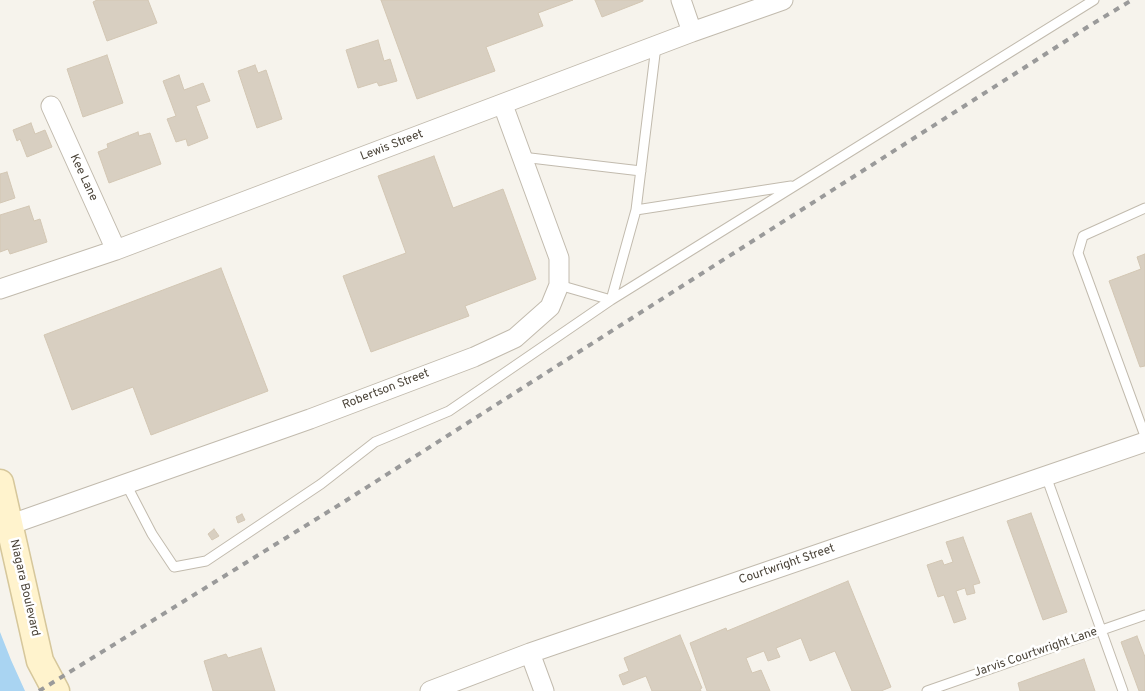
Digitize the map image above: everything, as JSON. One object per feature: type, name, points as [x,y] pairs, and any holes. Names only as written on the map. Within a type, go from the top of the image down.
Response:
[{"type":"main road","name":"Niagara Boulevard","points":[[0,483],[40,660],[56,691]]},
{"type":"street","points":[[681,0],[692,32]]},
{"type":"street","name":"Lewis Street","points":[[0,289],[116,250],[692,32],[784,0]]},
{"type":"street","name":"Robertson Street","points":[[10,525],[310,419],[474,357],[515,338],[550,307],[560,285],[559,258],[503,104]]},
{"type":"street","name":"Kee Lane","points":[[51,106],[116,250]]},
{"type":"street","name":"Courtwright Street","points":[[430,691],[530,653],[1145,442]]},
{"type":"street","points":[[530,653],[544,691]]},
{"type":"lane","points":[[126,484],[152,534],[174,567],[206,561],[321,484],[375,442],[449,411],[611,300],[1094,0]]},
{"type":"lane","points":[[611,300],[636,210],[656,46]]},
{"type":"lane","points":[[522,157],[641,171]]},
{"type":"lane","points":[[636,210],[796,185]]},
{"type":"lane","points":[[1145,208],[1083,236],[1078,253],[1145,436]]},
{"type":"lane","points":[[560,285],[611,300]]},
{"type":"lane","points":[[1046,476],[1123,691]]},
{"type":"lane","name":"Jarvis Courtwright Lane","points":[[927,691],[1145,615]]},
{"type":"water","points":[[0,632],[11,660],[25,691],[0,691]]},
{"type":"building","points":[[97,0],[148,0],[157,23],[107,41],[93,2]]},
{"type":"building","points":[[381,0],[573,0],[538,13],[543,26],[486,47],[495,71],[417,99]]},
{"type":"building","points":[[595,0],[643,0],[643,1],[602,17]]},
{"type":"building","points":[[378,40],[384,61],[390,59],[397,81],[379,86],[377,82],[358,88],[346,50]]},
{"type":"building","points":[[107,55],[123,103],[83,117],[67,69]]},
{"type":"building","points":[[255,65],[258,73],[266,70],[282,119],[257,128],[238,71]]},
{"type":"building","points":[[179,75],[184,90],[203,83],[210,101],[196,106],[208,138],[188,146],[186,139],[176,142],[167,119],[176,116],[163,81]]},
{"type":"building","points":[[31,123],[35,134],[45,130],[52,147],[27,157],[20,139],[17,141],[13,130]]},
{"type":"building","points":[[138,132],[139,136],[150,133],[161,164],[109,183],[98,152],[108,148],[107,144]]},
{"type":"building","points":[[434,156],[453,208],[503,189],[536,279],[465,306],[469,316],[371,352],[343,276],[406,253],[378,176]]},
{"type":"building","points":[[7,172],[15,198],[0,203],[0,174]]},
{"type":"building","points":[[29,206],[34,221],[40,219],[47,242],[10,254],[8,249],[0,252],[0,215]]},
{"type":"building","points":[[1145,254],[1145,366],[1140,367],[1109,281],[1141,269],[1137,257]]},
{"type":"building","points":[[221,268],[268,391],[151,435],[133,387],[72,410],[44,335]]},
{"type":"building","points":[[1031,513],[1067,612],[1043,620],[1007,521]]},
{"type":"building","points":[[242,514],[245,520],[238,523],[236,517]]},
{"type":"building","points":[[214,529],[219,536],[212,540],[208,534]]},
{"type":"building","points":[[963,537],[980,583],[973,585],[975,593],[967,595],[965,588],[956,591],[966,619],[954,623],[944,595],[938,597],[927,565],[942,560],[944,565],[953,562],[946,542]]},
{"type":"building","points":[[848,581],[891,687],[881,691],[852,691],[835,651],[810,661],[801,638],[776,648],[780,657],[768,661],[764,651],[746,658],[752,673],[761,670],[770,691],[707,691],[690,643],[726,628],[727,631]]},
{"type":"building","points":[[680,635],[702,688],[700,689],[701,691],[652,691],[646,676],[623,685],[619,675],[629,671],[624,658]]},
{"type":"building","points":[[1137,636],[1145,657],[1145,691],[1139,691],[1121,642]]},
{"type":"building","points":[[261,648],[275,691],[213,691],[204,661],[226,654],[228,658]]},
{"type":"building","points":[[1084,659],[1095,691],[1020,691],[1018,683]]},
{"type":"railway","points":[[39,691],[339,505],[1132,0]]}]
